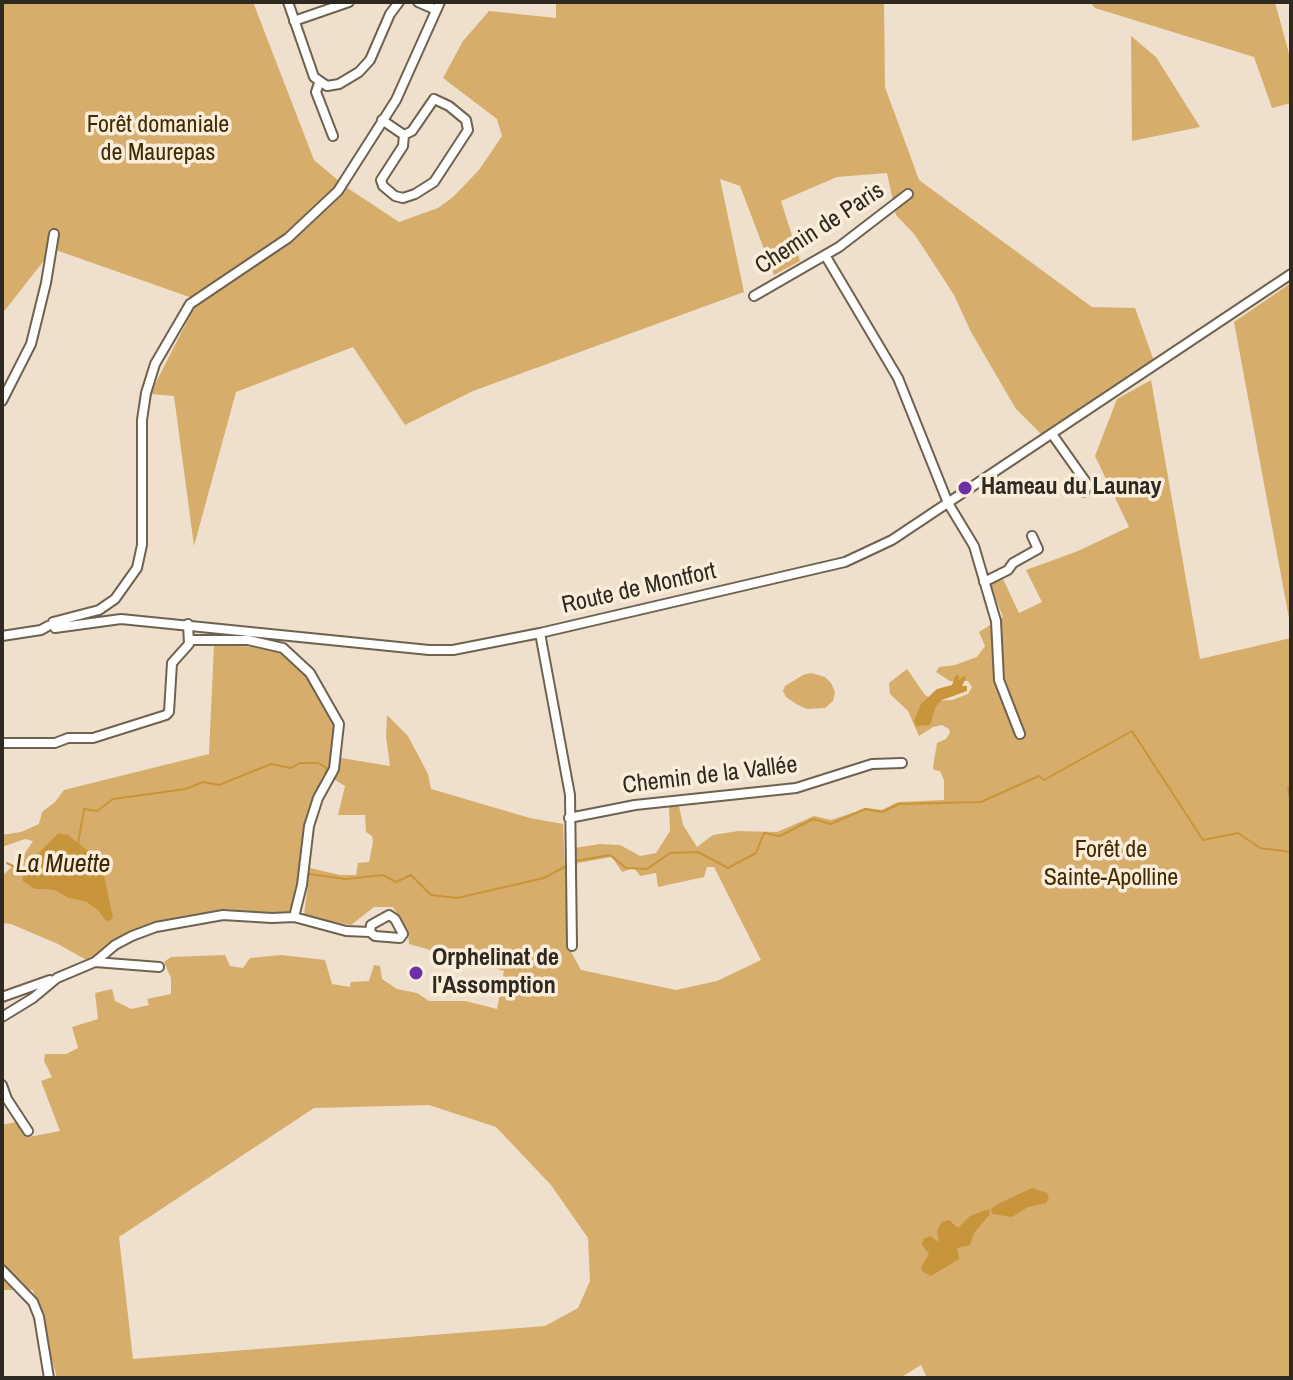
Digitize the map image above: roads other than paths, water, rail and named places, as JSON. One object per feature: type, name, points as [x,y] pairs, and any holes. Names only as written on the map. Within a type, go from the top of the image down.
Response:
[{"type":"street","points":[[288,2],[308,65],[319,83],[327,86],[339,84],[359,72],[370,60],[390,14],[399,2]]},
{"type":"street","points":[[294,21],[349,2]]},
{"type":"street","points":[[52,625],[99,610],[115,599],[137,568],[142,545],[142,420],[155,364],[190,304],[288,238],[338,191],[396,100],[437,5],[418,2]]},
{"type":"street","points":[[319,83],[316,92],[333,136]]},
{"type":"street","points":[[434,99],[449,106],[468,125],[462,140],[434,182],[403,198],[395,196],[383,186],[381,180],[403,146],[404,135],[412,131],[434,99]]},
{"type":"street","points":[[382,120],[404,135]]},
{"type":"street","name":"Chemin de Paris","points":[[754,296],[825,255],[908,194]]},
{"type":"street","points":[[2,401],[31,344],[54,234]]},
{"type":"street","points":[[825,255],[898,378],[948,503],[974,546],[996,621],[999,680],[1020,734]]},
{"type":"street","name":"Route de Montfort","points":[[2,636],[41,630],[52,625],[105,619],[188,624],[429,650],[478,646],[845,562],[892,540],[1291,274]]},
{"type":"street","points":[[1052,434],[1088,485],[1084,492]]},
{"type":"street","points":[[984,582],[1038,549],[1032,536]]},
{"type":"street","points":[[2,743],[55,743],[68,738],[93,738],[166,715],[169,712],[172,663],[190,640],[188,624]]},
{"type":"street","points":[[540,633],[570,795],[572,946]]},
{"type":"street","points":[[190,640],[248,640],[271,644],[291,653],[300,662],[339,724],[337,758],[309,826],[302,885],[294,917]]},
{"type":"street","name":"Chemin de la Vallée","points":[[569,818],[635,805],[796,788],[872,764],[902,763]]},
{"type":"street","points":[[2,997],[95,962],[115,945],[156,927],[223,915],[294,917],[346,931],[370,932]]},
{"type":"street","points":[[95,962],[159,967]]},
{"type":"street","points":[[2,1017],[33,998],[57,978]]},
{"type":"street","points":[[2,1085],[7,1099],[28,1131]]},
{"type":"street","points":[[2,1270],[33,1302],[39,1317],[49,1378]]},
{"type":"water","points":[[959,675],[959,680],[964,676],[966,678],[962,686],[967,686],[967,691],[942,700],[936,706],[930,725],[916,726],[914,721],[921,704],[937,689],[952,685],[955,676]]},
{"type":"water","name":"La Muette","points":[[58,833],[68,835],[101,861],[113,918],[109,921],[86,902],[68,898],[54,890],[35,889],[23,881],[22,870]]},
{"type":"water","points":[[1032,1188],[1047,1193],[1049,1198],[1046,1203],[1028,1207],[1012,1217],[992,1214],[991,1209],[1000,1203]]},
{"type":"water","points":[[989,1209],[990,1214],[974,1233],[970,1245],[957,1248],[959,1259],[931,1276],[923,1272],[921,1267],[929,1254],[922,1245],[923,1239],[930,1236],[939,1242],[937,1230],[942,1222],[949,1220],[958,1228],[970,1216]]},
{"type":"waterway","points":[[575,861],[610,855],[626,868],[647,869],[670,853],[698,852],[728,868],[756,853],[764,833],[780,836],[813,819],[831,824],[865,809],[882,812],[899,804],[981,802],[1039,776],[1044,780],[1132,731],[1203,840],[1238,833],[1260,848],[1291,852]]},
{"type":"waterway","points":[[78,844],[84,809],[97,811],[113,799],[186,789],[203,782],[219,785],[271,764],[291,768],[300,763],[318,763],[327,768],[322,783]]},
{"type":"waterway","points":[[1291,786],[1288,788],[1291,802]]},
{"type":"waterway","points":[[7,863],[24,872]]},
{"type":"waterway","points":[[309,874],[346,879],[383,875],[396,882],[411,875],[431,895],[457,898],[544,878],[566,866]]},
{"type":"place","name":"Hameau du Launay","points":[[965,488]]},
{"type":"place","name":"Orphelinat de l'Assomption","points":[[416,973]]},
{"type":"park label","name":"Forêt domaniale de Maurepas","points":[[158,140]]},
{"type":"park label","name":"Forêt de Sainte-Apolline","points":[[1111,865]]}]
